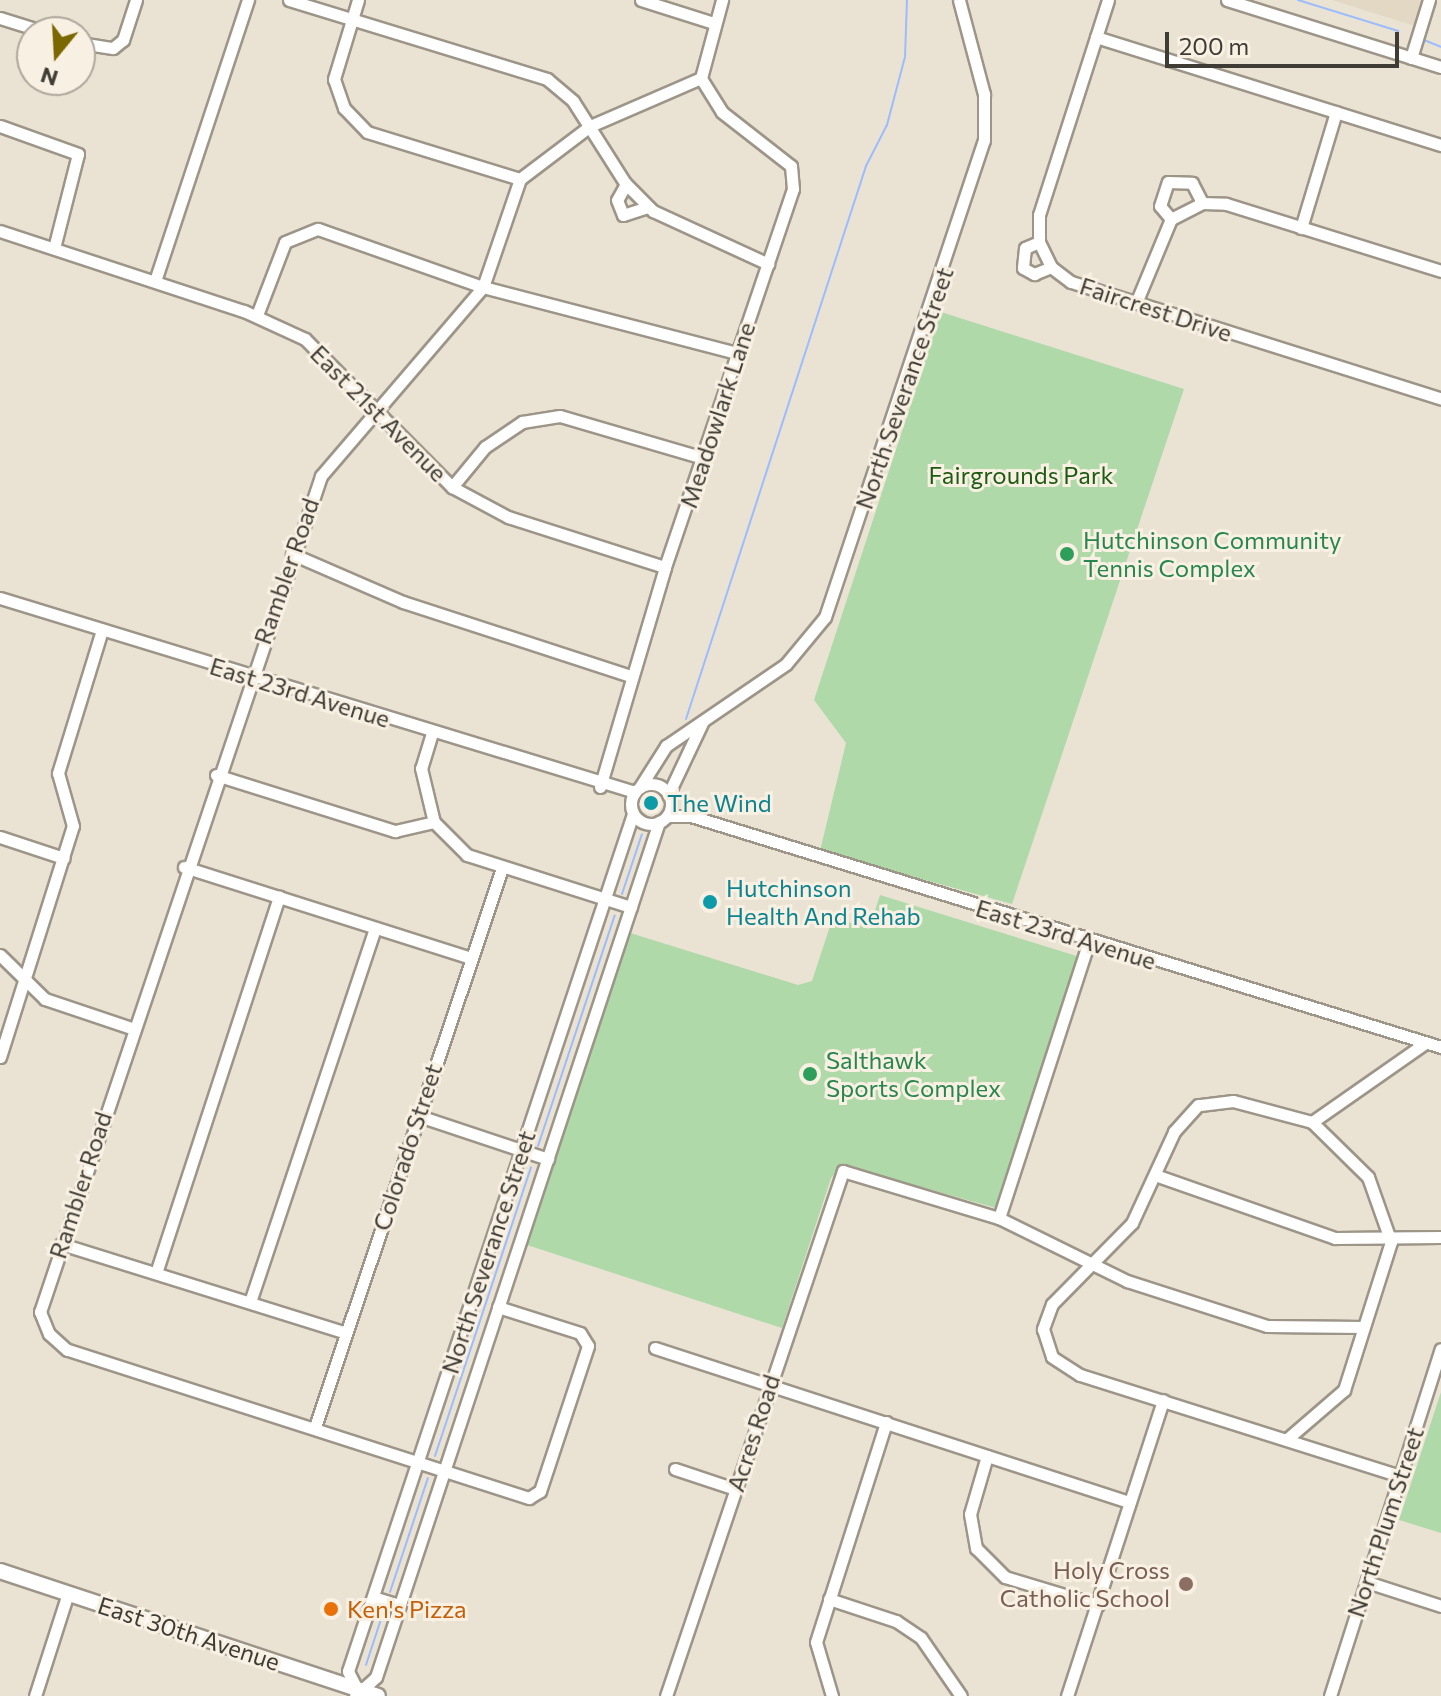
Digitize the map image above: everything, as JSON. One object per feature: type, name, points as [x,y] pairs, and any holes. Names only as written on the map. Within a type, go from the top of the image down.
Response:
[{"type":"main road","name":"East 30th Avenue","points":[[0,1571],[356,1692],[378,1696]]},
{"type":"street","points":[[96,45],[113,48],[123,40],[136,0]]},
{"type":"street","points":[[155,281],[248,0]]},
{"type":"street","points":[[289,0],[547,79],[590,126],[626,184],[648,207],[692,234],[768,264]]},
{"type":"street","points":[[358,0],[334,79],[344,108],[367,132],[520,179],[590,126],[701,78],[722,0]]},
{"type":"street","points":[[641,0],[714,23]]},
{"type":"street","name":"North Severance Street","points":[[703,722],[669,797],[631,907],[376,1677],[356,1692],[348,1671],[606,899],[638,789],[666,746],[703,722],[809,641],[845,560],[984,140],[986,105],[959,0]]},
{"type":"street","points":[[1051,267],[1034,274],[1023,268],[1025,248],[1039,242],[1039,215],[1108,0]]},
{"type":"street","points":[[1227,0],[1441,67]]},
{"type":"street","points":[[1411,58],[1429,0]]},
{"type":"street","points":[[1096,37],[1441,145]]},
{"type":"street","name":"Meadowlark Lane","points":[[600,787],[665,567],[793,189],[791,166],[722,112],[701,78]]},
{"type":"street","points":[[1301,228],[1336,112]]},
{"type":"street","points":[[0,126],[78,154],[54,248]]},
{"type":"street","name":"Rambler Road","points":[[498,1307],[580,1333],[588,1346],[540,1491],[529,1498],[315,1427],[88,1357],[49,1334],[40,1312],[184,867],[321,476],[483,287],[520,179]]},
{"type":"street","points":[[1171,219],[1160,206],[1168,182],[1192,183],[1202,203]]},
{"type":"street","points":[[626,184],[617,200],[623,215],[648,207]]},
{"type":"street","points":[[1136,303],[1171,219],[1202,203],[1301,228],[1441,271]]},
{"type":"street","points":[[257,315],[285,242],[318,229],[483,287],[737,353]]},
{"type":"street","name":"East 21st Avenue","points":[[0,231],[257,315],[305,339],[452,487],[508,517],[665,567]]},
{"type":"street","name":"Faircrest Drive","points":[[1039,242],[1051,267],[1071,282],[1441,399]]},
{"type":"street","points":[[452,487],[485,447],[522,422],[560,416],[704,458]]},
{"type":"street","points":[[292,554],[403,602],[631,676]]},
{"type":"street","name":"East 23rd Avenue","points":[[0,598],[600,787],[638,789],[656,785],[691,816],[1441,1047]]},
{"type":"street","points":[[0,1057],[73,826],[58,773],[102,630]]},
{"type":"street","points":[[432,733],[421,777],[434,822],[456,848],[502,868],[631,907]]},
{"type":"street","points":[[216,775],[386,829],[434,822]]},
{"type":"street","name":"East 23rd Avenue","points":[[600,787],[632,809],[663,819],[691,816]]},
{"type":"street","points":[[0,837],[64,858]]},
{"type":"street","points":[[184,867],[468,957]]},
{"type":"street","name":"Colorado Street","points":[[315,1427],[344,1332],[419,1116],[468,957],[502,868]]},
{"type":"street","points":[[156,1273],[279,897]]},
{"type":"street","points":[[250,1302],[375,928]]},
{"type":"street","points":[[1089,941],[999,1218],[1092,1265],[1267,1326],[1363,1327]]},
{"type":"street","points":[[0,955],[45,999],[131,1028]]},
{"type":"street","points":[[1312,1122],[1424,1044]]},
{"type":"street","points":[[1287,1439],[1344,1390],[1391,1242],[1368,1177],[1312,1122],[1233,1101],[1198,1105],[1174,1132],[1132,1223],[1052,1304],[1043,1329],[1052,1357],[1080,1375],[1400,1476]]},
{"type":"street","points":[[419,1116],[548,1159]]},
{"type":"street","name":"Acres Road","points":[[666,1696],[768,1385],[843,1171],[999,1218]]},
{"type":"street","points":[[1155,1175],[1335,1238],[1391,1242],[1441,1237]]},
{"type":"street","points":[[61,1244],[344,1332]]},
{"type":"street","points":[[655,1348],[1130,1502]]},
{"type":"street","name":"North Plum Street","points":[[1330,1696],[1441,1349]]},
{"type":"street","points":[[1067,1696],[1163,1400]]},
{"type":"street","points":[[832,1696],[816,1642],[886,1422]]},
{"type":"street","points":[[987,1456],[970,1514],[976,1548],[1005,1577],[1098,1605]]},
{"type":"street","points":[[675,1469],[735,1489]]},
{"type":"street","points":[[1367,1582],[1441,1606]]},
{"type":"street","points":[[35,1696],[68,1593]]},
{"type":"street","points":[[373,1597],[400,1605]]},
{"type":"street","points":[[829,1599],[896,1621],[921,1638],[961,1696]]},
{"type":"shaded area","points":[[1332,0],[1423,0],[1415,26]]},
{"type":"green space","name":"Fairgrounds Park","points":[[941,312],[1184,389],[1012,904],[820,851],[846,743],[814,700]]},
{"type":"green space","name":"Salthawk Sports Complex","points":[[880,895],[1080,957],[996,1208],[842,1165],[831,1178],[782,1328],[524,1244],[627,932],[798,985],[812,981],[833,917],[869,929]]},
{"type":"green space","points":[[1441,1392],[1441,1533],[1399,1520]]},
{"type":"waterway","points":[[686,719],[866,166],[887,125],[905,57],[907,0]]},
{"type":"waterway","points":[[1298,0],[1398,31]]},
{"type":"waterway","points":[[1424,40],[1441,47]]},
{"type":"waterway","points":[[622,894],[642,834]]},
{"type":"waterway","points":[[538,1146],[615,915]]},
{"type":"waterway","points":[[435,1456],[531,1168]]},
{"type":"waterway","points":[[390,1592],[428,1478]]},
{"type":"waterway","points":[[366,1665],[383,1613]]},
{"type":"place","name":"Hutchinson Community Tennis Complex","points":[[1067,554]]},
{"type":"place","name":"The Wind","points":[[651,803]]},
{"type":"place","name":"Hutchinson Health And Rehab","points":[[710,902]]},
{"type":"place","name":"Salthawk Sports Complex","points":[[810,1074]]},
{"type":"place","name":"Holy Cross Catholic School","points":[[1186,1584]]},
{"type":"place","name":"Ken's Pizza","points":[[331,1609]]}]
